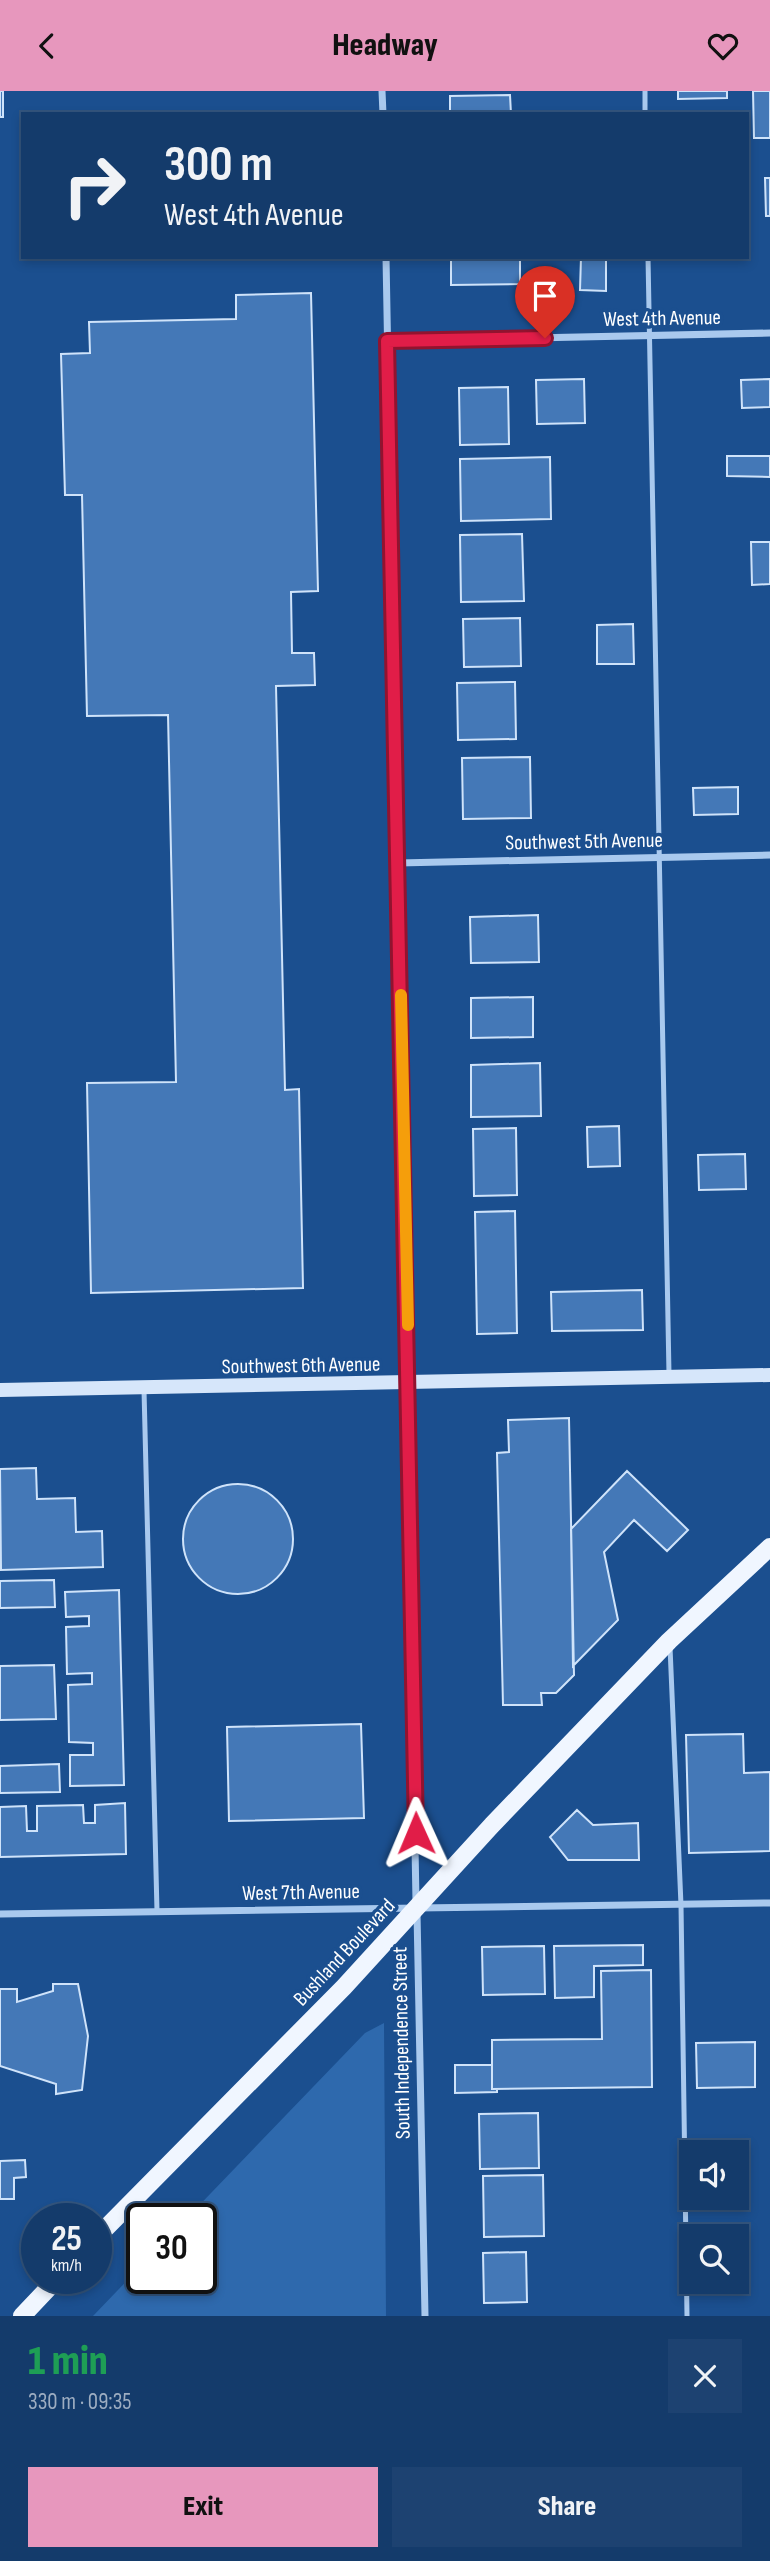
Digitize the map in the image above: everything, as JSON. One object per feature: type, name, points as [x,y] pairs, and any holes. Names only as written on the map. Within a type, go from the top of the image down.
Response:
[{"type":"main road","name":"Bushland Boulevard","points":[[112,2222],[335,1997],[670,1641],[770,1547]]},
{"type":"main road","points":[[22,2316],[43,2294]]},
{"type":"street","points":[[382,91],[383,112]]},
{"type":"street","name":"South Independence Street","points":[[386,259],[425,2316]]},
{"type":"street","name":"West 4th Avenue","points":[[387,341],[770,333]]},
{"type":"street","name":"Southwest 5th Avenue","points":[[398,863],[770,855]]},
{"type":"street","name":"Southwest 6th Avenue","points":[[0,1390],[770,1375]]},
{"type":"street","name":"West 7th Avenue","points":[[0,1914],[770,1903]]},
{"type":"lane","points":[[645,91],[645,112]]},
{"type":"lane","points":[[648,259],[669,1378]]},
{"type":"lane","points":[[144,1388],[157,1911]]},
{"type":"lane","points":[[670,1641],[681,1905],[687,2316]]},
{"type":"shaded area","points":[[384,2023],[386,2316],[93,2316],[126,2282],[126,2294],[217,2294],[217,2203],[201,2203],[365,2033]]},
{"type":"building","points":[[0,91],[3,91],[3,117],[0,117]]},
{"type":"building","points":[[678,91],[727,91],[727,98],[678,99]]},
{"type":"building","points":[[753,91],[770,91],[770,138],[754,138]]},
{"type":"building","points":[[510,95],[511,112],[450,112],[450,96]]},
{"type":"building","points":[[765,178],[770,178],[770,216],[766,216]]},
{"type":"building","points":[[451,259],[520,259],[520,284],[451,285]]},
{"type":"building","points":[[581,259],[606,259],[606,291],[580,290]]},
{"type":"building","points":[[311,293],[318,591],[291,592],[292,653],[314,653],[315,685],[276,686],[285,1090],[299,1089],[303,1288],[91,1293],[87,1083],[176,1082],[168,715],[87,716],[82,495],[65,495],[61,354],[90,353],[89,322],[236,319],[236,295]]},
{"type":"building","points":[[584,379],[585,423],[537,424],[536,380]]},
{"type":"building","points":[[770,379],[770,407],[742,408],[741,380]]},
{"type":"building","points":[[508,387],[509,444],[460,445],[459,388]]},
{"type":"building","points":[[727,456],[770,456],[770,477],[727,476]]},
{"type":"building","points":[[550,457],[551,519],[461,521],[460,459]]},
{"type":"building","points":[[522,534],[524,601],[461,602],[460,535]]},
{"type":"building","points":[[751,542],[770,542],[770,584],[752,585]]},
{"type":"building","points":[[520,618],[521,666],[464,667],[463,619]]},
{"type":"building","points":[[633,624],[634,664],[597,664],[597,625]]},
{"type":"building","points":[[515,682],[516,739],[458,740],[457,683]]},
{"type":"building","points":[[530,757],[531,818],[463,819],[462,758]]},
{"type":"building","points":[[738,787],[738,814],[694,815],[693,788]]},
{"type":"building","points":[[538,915],[539,962],[471,963],[470,917]]},
{"type":"building","points":[[533,997],[533,1037],[471,1038],[471,998]]},
{"type":"building","points":[[540,1063],[541,1116],[471,1117],[471,1065]]},
{"type":"building","points":[[619,1126],[620,1166],[588,1167],[587,1127]]},
{"type":"building","points":[[516,1128],[517,1195],[474,1196],[473,1129]]},
{"type":"building","points":[[745,1154],[746,1189],[699,1190],[698,1155]]},
{"type":"building","points":[[515,1211],[517,1333],[477,1334],[475,1212]]},
{"type":"building","points":[[642,1290],[643,1330],[552,1331],[551,1292]]},
{"type":"building","points":[[569,1418],[574,1675],[556,1693],[541,1693],[542,1705],[503,1705],[497,1453],[509,1452],[508,1420]]},
{"type":"building","points":[[36,1468],[37,1499],[75,1498],[76,1532],[102,1531],[103,1567],[1,1570],[0,1469]]},
{"type":"building","points":[[627,1471],[688,1530],[667,1551],[634,1520],[604,1552],[618,1620],[573,1666],[571,1529]]},
{"type":"building","points":[[238,1484],[259,1488],[277,1500],[289,1518],[293,1539],[289,1560],[277,1578],[259,1590],[238,1594],[217,1590],[199,1578],[187,1560],[183,1539],[187,1518],[199,1500],[217,1488]]},
{"type":"building","points":[[54,1580],[55,1607],[0,1608],[0,1581]]},
{"type":"building","points":[[119,1590],[124,1785],[70,1786],[70,1755],[93,1755],[93,1743],[69,1742],[68,1685],[92,1684],[92,1673],[67,1674],[66,1627],[89,1626],[89,1616],[66,1617],[65,1592]]},
{"type":"building","points":[[54,1665],[56,1719],[0,1720],[0,1666]]},
{"type":"building","points":[[361,1724],[364,1818],[229,1821],[227,1727]]},
{"type":"building","points":[[743,1734],[744,1773],[770,1772],[770,1851],[689,1853],[686,1735]]},
{"type":"building","points":[[59,1764],[60,1792],[0,1793],[0,1766]]},
{"type":"building","points":[[125,1803],[126,1854],[0,1857],[0,1807],[26,1806],[27,1831],[37,1831],[37,1806],[83,1805],[84,1823],[95,1823],[95,1805]]},
{"type":"building","points":[[577,1810],[593,1825],[638,1823],[639,1860],[568,1860],[550,1837]]},
{"type":"building","points":[[643,1945],[643,1965],[594,1966],[594,1997],[555,1998],[554,1946]]},
{"type":"building","points":[[544,1946],[545,1994],[483,1995],[482,1947]]},
{"type":"building","points":[[651,1970],[652,2087],[492,2089],[492,2040],[602,2039],[601,1971]]},
{"type":"building","points":[[53,1984],[78,1984],[88,2036],[82,2090],[56,2094],[56,2084],[0,2066],[0,1989],[17,1989],[17,2002],[53,1991]]},
{"type":"building","points":[[755,2042],[755,2087],[697,2088],[696,2043]]},
{"type":"building","points":[[455,2065],[492,2065],[492,2089],[497,2089],[497,2092],[455,2093]]},
{"type":"building","points":[[538,2113],[539,2168],[480,2169],[479,2114]]},
{"type":"building","points":[[25,2160],[26,2177],[14,2178],[14,2199],[0,2199],[0,2161]]},
{"type":"building","points":[[543,2175],[544,2236],[484,2237],[483,2176]]},
{"type":"building","points":[[526,2252],[527,2302],[484,2303],[483,2253]]},
{"type":"slow traffic","points":[[401,995],[408,1325]]},
{"type":"route","points":[[416,1833],[387,341],[545,338]]}]
